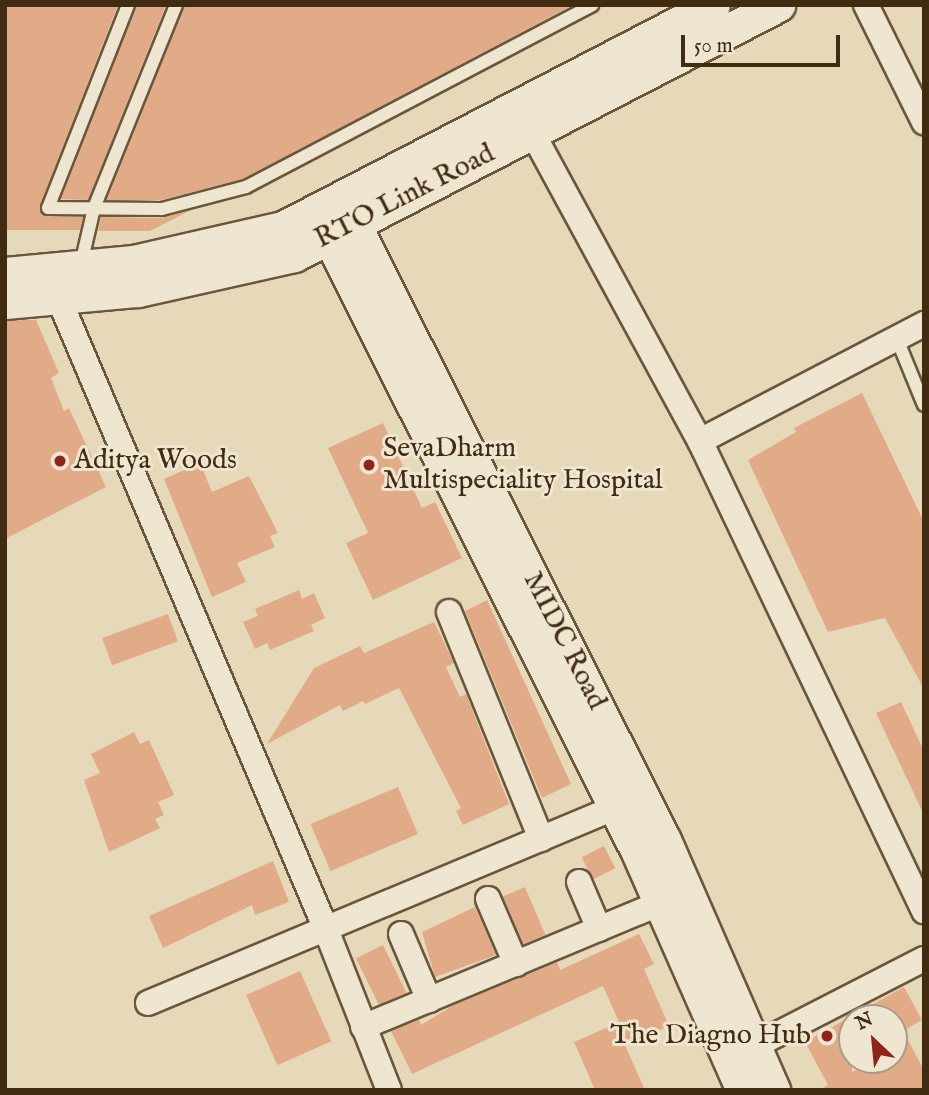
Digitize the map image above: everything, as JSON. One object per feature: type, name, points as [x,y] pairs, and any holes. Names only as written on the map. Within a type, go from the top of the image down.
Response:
[{"type":"main road","name":"RTO Link Road","points":[[5,302],[138,290],[255,266],[294,255],[335,218],[713,5]]},
{"type":"main road","name":"RTO Link Road","points":[[5,274],[80,269],[259,236],[335,218],[532,132],[778,5]]},
{"type":"main road","name":"MIDC Road","points":[[335,218],[629,802],[742,1052],[743,1090]]},
{"type":"main road","name":"MIDC Road","points":[[629,802],[661,903],[742,1052],[773,1090]]},
{"type":"street","points":[[866,5],[924,122]]},
{"type":"street","points":[[532,132],[700,442],[924,911]]},
{"type":"street","points":[[59,299],[325,927],[388,1090]]},
{"type":"street","points":[[700,442],[924,324]]},
{"type":"street","points":[[449,612],[541,839]]},
{"type":"street","points":[[148,1003],[629,802]]},
{"type":"street","points":[[579,882],[599,929]]},
{"type":"street","points":[[488,899],[516,964]]},
{"type":"street","points":[[363,1027],[661,903]]},
{"type":"street","points":[[401,934],[429,1000]]},
{"type":"street","points":[[742,1052],[924,958]]},
{"type":"lane","points":[[128,5],[48,208],[162,209],[246,187],[592,5]]},
{"type":"lane","points":[[80,269],[93,208],[176,5]]},
{"type":"lane","points":[[897,338],[924,405]]},
{"type":"building","points":[[5,5],[118,5],[40,205],[44,216],[83,217],[80,230],[5,230]]},
{"type":"building","points":[[137,5],[166,5],[88,200],[61,199]]},
{"type":"building","points":[[185,5],[573,5],[243,179],[161,200],[107,200]]},
{"type":"building","points":[[189,211],[150,231],[98,231],[101,217],[162,218]]},
{"type":"building","points":[[36,320],[59,373],[51,378],[64,411],[69,408],[106,487],[5,539],[5,321]]},
{"type":"building","points":[[862,393],[924,522],[924,689],[885,618],[828,632],[748,460],[796,432],[794,428]]},
{"type":"building","points":[[383,423],[422,508],[435,502],[462,558],[373,600],[346,543],[368,533],[328,448]]},
{"type":"building","points":[[200,463],[212,492],[249,476],[278,533],[270,536],[275,547],[237,563],[246,582],[212,597],[164,479]]},
{"type":"building","points":[[299,590],[302,599],[314,593],[325,618],[311,625],[314,631],[270,650],[267,643],[255,649],[243,622],[258,616],[255,609]]},
{"type":"building","points":[[487,600],[571,784],[542,798],[465,611]]},
{"type":"building","points":[[168,614],[178,641],[112,665],[102,638]]},
{"type":"building","points":[[434,622],[454,663],[446,667],[460,697],[466,694],[509,804],[463,825],[456,811],[461,808],[399,688],[343,711],[340,705],[267,744],[314,668],[360,646],[364,653]]},
{"type":"building","points":[[901,702],[924,751],[924,815],[876,713]]},
{"type":"building","points":[[134,732],[140,744],[149,740],[174,795],[158,802],[164,815],[155,819],[160,828],[109,852],[84,780],[100,773],[91,754]]},
{"type":"building","points":[[398,787],[418,834],[330,871],[311,824]]},
{"type":"building","points":[[604,846],[615,868],[593,880],[582,857]]},
{"type":"building","points":[[273,861],[289,902],[255,915],[252,905],[163,948],[149,916]]},
{"type":"building","points":[[525,887],[545,935],[523,944],[503,896]]},
{"type":"building","points":[[475,907],[496,955],[435,977],[422,932]]},
{"type":"building","points":[[639,934],[654,964],[644,969],[669,1026],[625,1045],[645,1090],[595,1090],[574,1042],[619,1022],[603,986],[412,1074],[391,1031],[419,1020],[421,1025],[454,1005],[557,962],[560,970]]},
{"type":"building","points":[[383,945],[406,993],[379,1006],[356,958]]},
{"type":"building","points":[[300,971],[331,1041],[277,1065],[246,995]]},
{"type":"building","points":[[904,987],[922,1020],[908,1028],[908,1004],[873,1004]]},
{"type":"building","points":[[838,1024],[838,1074],[908,1074],[908,1040],[924,1070],[924,1090],[819,1090],[828,1085],[805,1042]]},
{"type":"place","name":"Aditya Woods","points":[[60,461]]},
{"type":"place","name":"SevaDharm Multispeciality Hospital","points":[[369,465]]},
{"type":"place","name":"The Diagno Hub","points":[[827,1036]]}]
